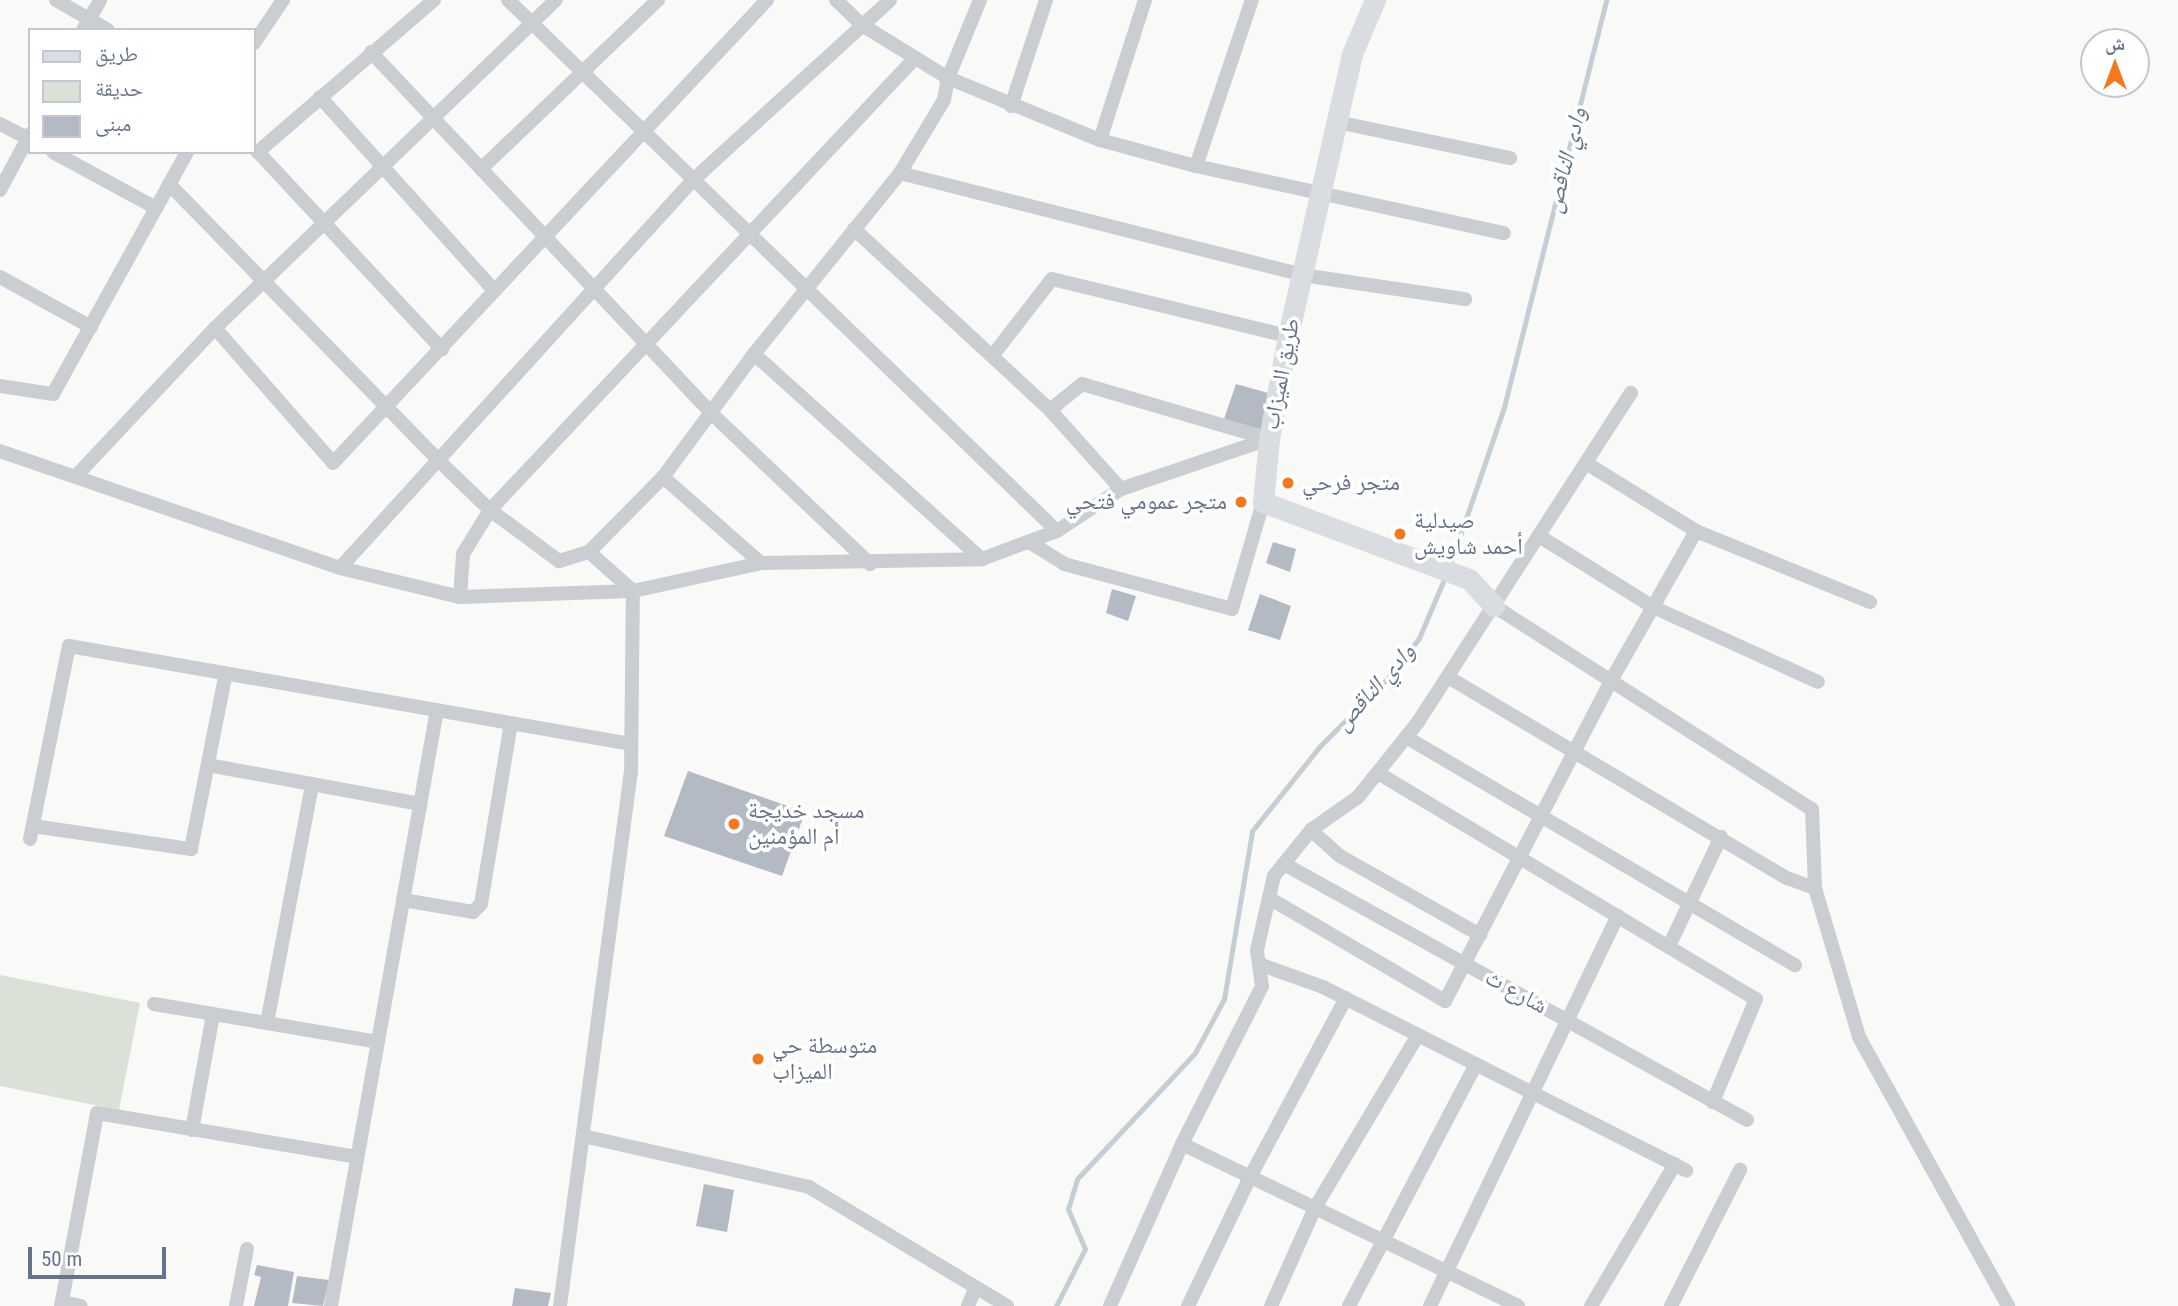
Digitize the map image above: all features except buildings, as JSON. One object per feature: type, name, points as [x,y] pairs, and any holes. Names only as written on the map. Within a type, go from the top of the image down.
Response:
[{"type":"street","points":[[56,0],[86,24],[100,0]]},
{"type":"street","points":[[256,40],[283,0]]},
{"type":"street","points":[[434,0],[258,152],[325,220],[442,349]]},
{"type":"street","points":[[508,0],[640,132],[748,232],[1057,531]]},
{"type":"street","points":[[76,475],[215,328],[556,0]]},
{"type":"street","points":[[481,169],[658,0]]},
{"type":"street","points":[[215,328],[333,463],[766,0]]},
{"type":"street","points":[[835,0],[862,24],[948,78],[1011,106],[1100,140],[1196,166],[1504,233]]},
{"type":"street","points":[[340,568],[436,458],[596,289],[692,181],[890,0]]},
{"type":"street","points":[[169,184],[436,458],[490,510],[559,561],[589,552],[663,477],[754,354],[900,173],[944,100],[948,78],[980,0]]},
{"type":"street","points":[[1011,106],[1046,0]]},
{"type":"street","points":[[1100,140],[1145,0]]},
{"type":"street","points":[[1196,166],[1252,0]]},
{"type":"street","name":"طريق الميزاب","points":[[1263,502],[1269,439],[1288,336],[1352,54],[1375,0]]},
{"type":"street","points":[[371,52],[710,412],[870,564]]},
{"type":"street","points":[[460,597],[463,554],[490,510],[748,232],[915,58]]},
{"type":"street","points":[[320,97],[380,167],[493,289]]},
{"type":"street","points":[[1337,122],[1510,158]]},
{"type":"street","points":[[0,124],[28,137]]},
{"type":"street","points":[[0,190],[28,139]]},
{"type":"street","points":[[57,154],[156,208]]},
{"type":"street","points":[[0,386],[53,394],[186,154]]},
{"type":"street","points":[[900,173],[1302,275],[1465,299]]},
{"type":"street","points":[[854,229],[1050,410],[1121,489]]},
{"type":"street","points":[[0,277],[91,327]]},
{"type":"street","points":[[993,355],[1052,279],[1288,336]]},
{"type":"street","points":[[754,354],[982,559]]},
{"type":"street","points":[[1050,410],[1082,384],[1269,439]]},
{"type":"street","points":[[1110,1306],[1182,1144],[1262,986],[1258,950],[1274,876],[1311,830],[1358,797],[1406,737],[1448,677],[1632,393]]},
{"type":"street","points":[[0,451],[340,568],[460,597],[633,591],[761,563],[870,564],[982,559],[1031,543],[1057,531],[1121,489],[1269,439]]},
{"type":"street","points":[[1586,463],[1696,531],[1870,602]]},
{"type":"street","points":[[663,477],[761,563]]},
{"type":"street","points":[[1031,543],[1064,564],[1232,610],[1263,502],[1469,579],[1494,606],[1812,809],[1815,888],[1859,1037],[2008,1306]]},
{"type":"street","points":[[1269,898],[1445,1001],[1612,679],[1696,531]]},
{"type":"street","points":[[1539,536],[1653,607],[1818,682]]},
{"type":"street","points":[[560,1306],[631,744],[633,591],[589,552]]},
{"type":"street","points":[[226,673],[191,849],[31,832],[69,646],[226,673],[631,744]]},
{"type":"street","points":[[1448,677],[1787,878],[1815,888]]},
{"type":"street","points":[[331,1306],[437,710]]},
{"type":"street","points":[[403,900],[473,912],[481,904],[511,723]]},
{"type":"street","points":[[1406,737],[1795,965]]},
{"type":"street","points":[[208,765],[420,804]]},
{"type":"street","points":[[1378,773],[1756,999],[1713,1102]]},
{"type":"street","points":[[267,1023],[312,784]]},
{"type":"street","points":[[1311,830],[1340,856],[1480,935]]},
{"type":"street","points":[[1669,946],[1721,837]]},
{"type":"street","name":"شارع ث","points":[[1284,864],[1747,1120]]},
{"type":"street","points":[[1430,1306],[1565,1019],[1618,916]]},
{"type":"street","points":[[1259,964],[1346,998],[1680,1167],[1591,1306]]},
{"type":"street","points":[[1188,1306],[1250,1177],[1346,998]]},
{"type":"street","points":[[154,1004],[378,1042]]},
{"type":"street","points":[[192,1130],[214,1014]]},
{"type":"street","points":[[1271,1306],[1316,1206],[1418,1035]]},
{"type":"street","points":[[1349,1306],[1381,1239],[1476,1064]]},
{"type":"street","points":[[81,1306],[61,1304],[97,1113],[356,1157]]},
{"type":"street","points":[[583,1136],[809,1187],[1007,1306]]},
{"type":"street","points":[[1182,1144],[1316,1206],[1512,1305]]},
{"type":"street","points":[[1671,1306],[1740,1170]]},
{"type":"street","points":[[236,1306],[247,1249]]},
{"type":"street","points":[[968,1306],[975,1289]]},
{"type":"green space","points":[[0,975],[140,1003],[119,1110],[0,1086]]},
{"type":"waterway","name":"وادي الناقص","points":[[1449,568],[1504,407],[1606,0]]},
{"type":"waterway","name":"وادي الناقص","points":[[1056,1306],[1085,1249],[1068,1209],[1077,1179],[1195,1053],[1224,999],[1252,831],[1320,746],[1386,680],[1419,638],[1445,577]]},
{"type":"place","name":"متجر فرحي","points":[[1288,483]]},
{"type":"place","name":"متجر عمومي فتحي","points":[[1241,502]]},
{"type":"place","name":"صيدلية أحمد شاويش","points":[[1400,534]]},
{"type":"place","name":"مسجد خديجة أم المؤمنين","points":[[734,824]]},
{"type":"place","name":"متوسطة حي الميزاب","points":[[758,1059]]}]
